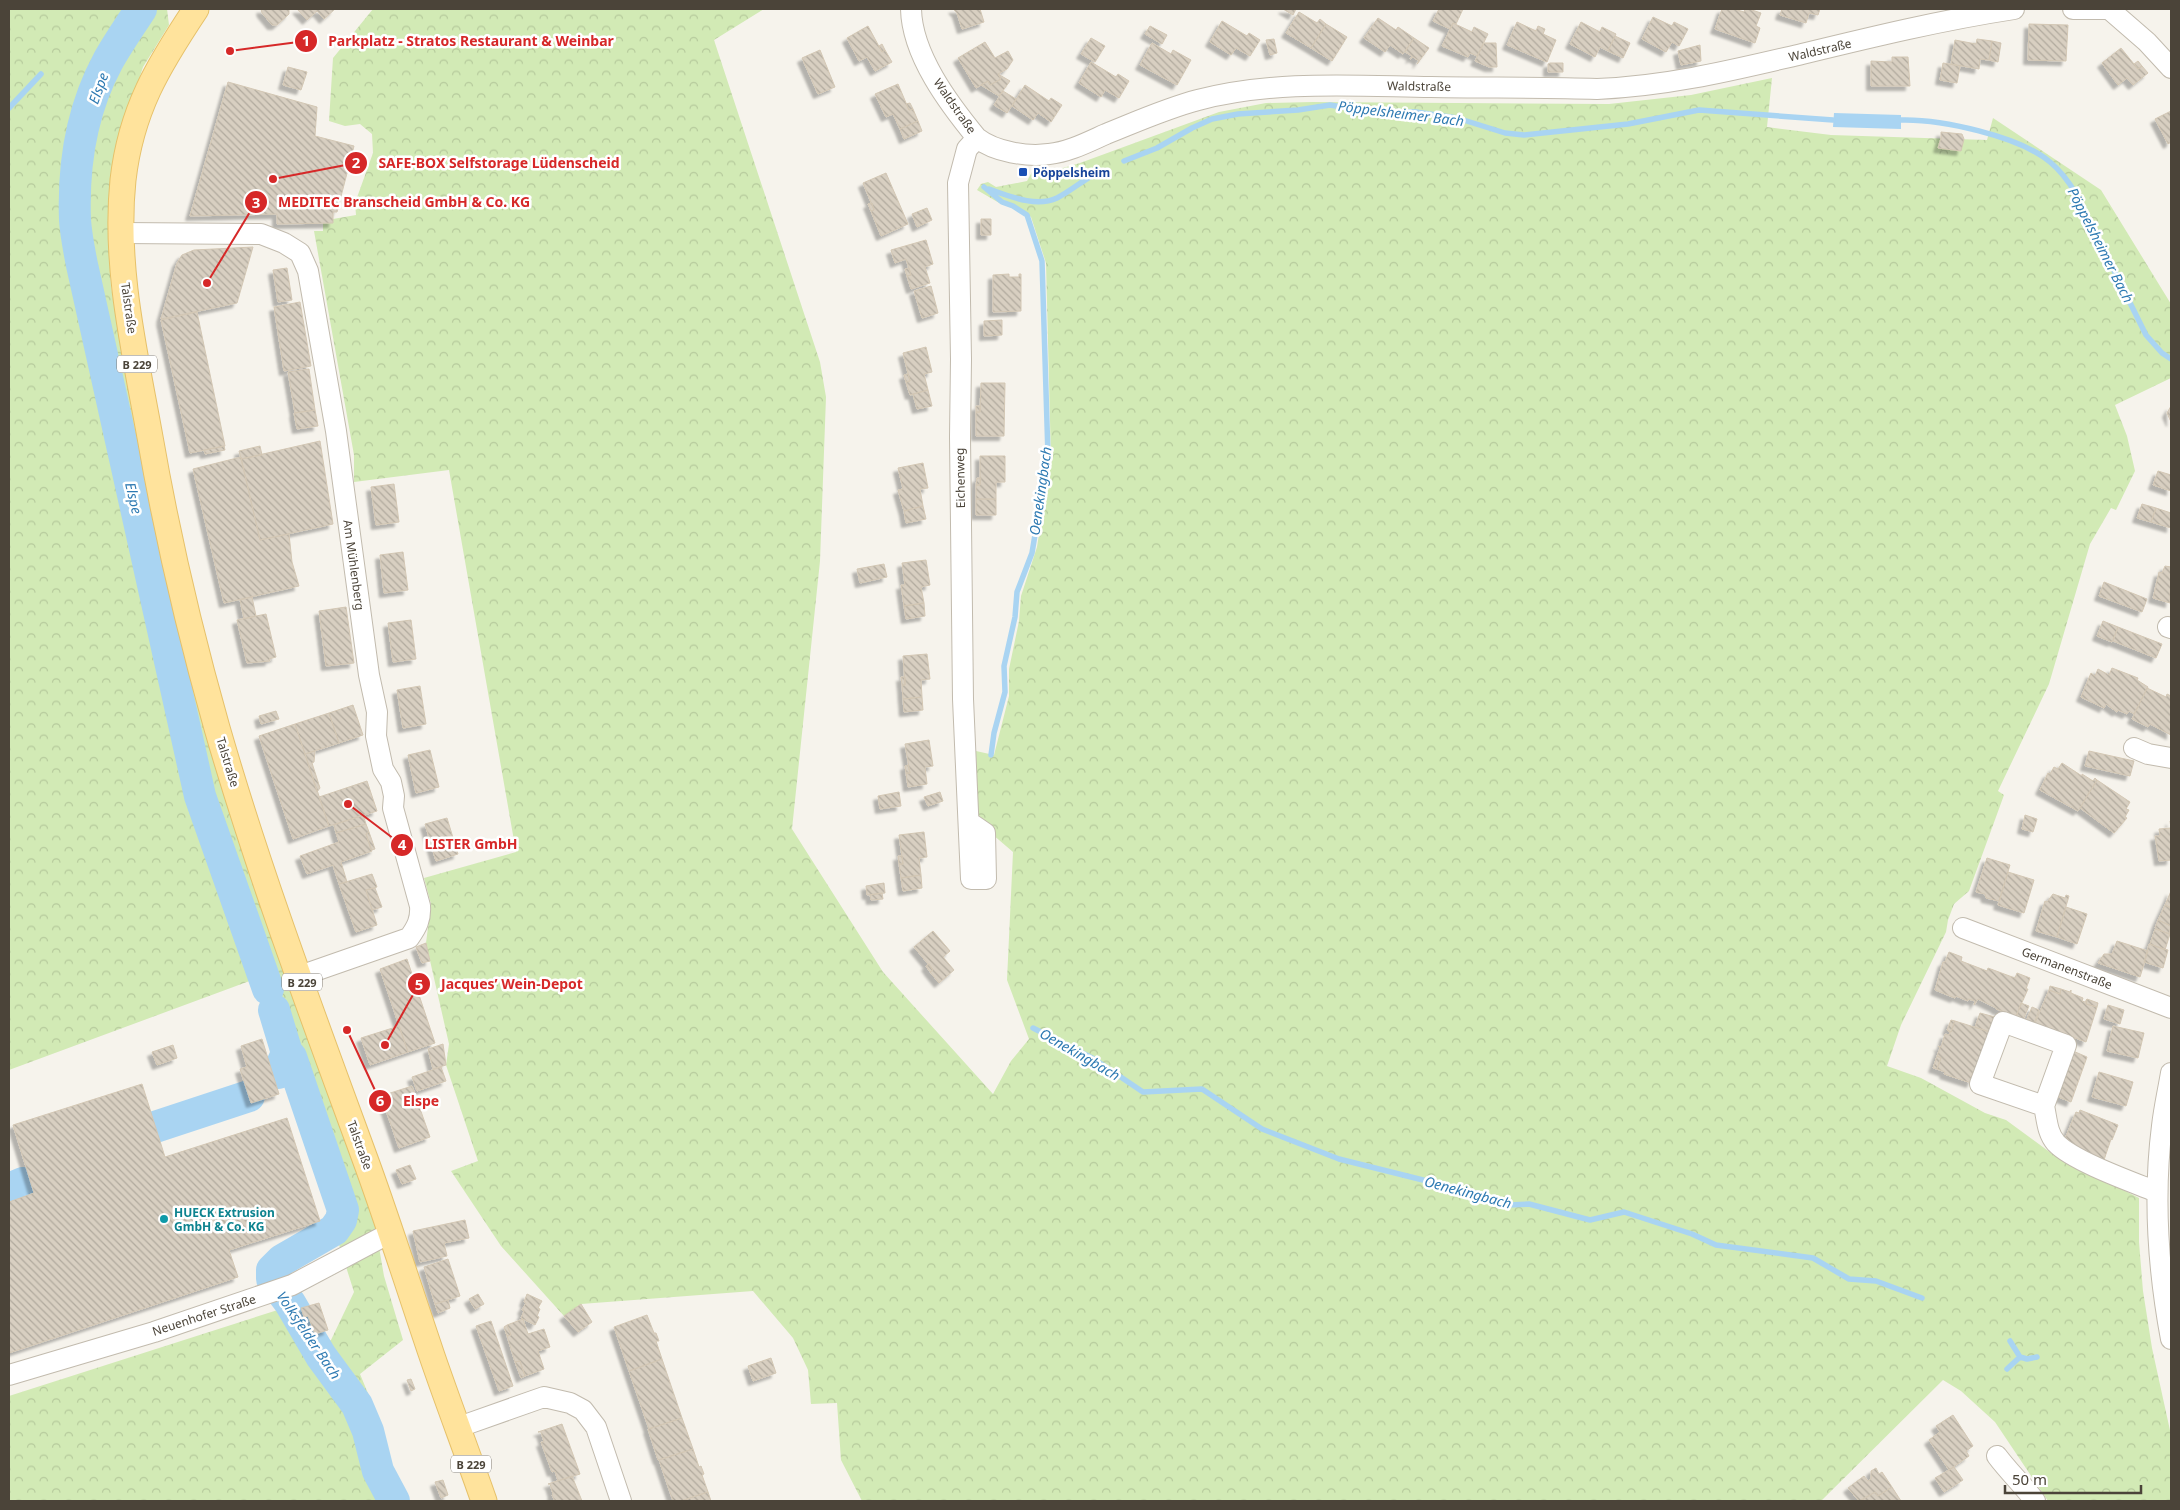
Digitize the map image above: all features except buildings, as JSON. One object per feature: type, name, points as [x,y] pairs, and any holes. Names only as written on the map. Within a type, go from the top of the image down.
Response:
[{"type":"main road","name":"Talstraße","points":[[196,9],[161,62],[147,90],[131,135],[124,176],[121,232],[125,290],[158,483],[192,632],[238,797],[484,1501]]},
{"type":"street","name":"Waldstraße","points":[[911,9],[911,20],[926,62],[945,95],[977,138],[985,144],[1023,154],[1049,154],[1075,147],[1180,105],[1255,88],[1369,85],[1597,89],[1634,87],[1677,82],[1923,25],[2014,9]]},
{"type":"street","points":[[2073,9],[2110,9],[2171,68]]},
{"type":"street","name":"Eichenweg","points":[[968,822],[963,699],[960,437],[962,359],[958,183],[967,150],[977,138]]},
{"type":"street","name":"Am Mühlenberg","points":[[121,232],[262,234],[284,243],[300,253],[308,271],[336,431],[369,675],[377,712],[376,736],[383,769],[391,782],[396,820],[421,915],[416,928],[409,938],[300,976]]},
{"type":"street","points":[[2134,748],[2148,754],[2171,758]]},
{"type":"street","name":"Germanenstraße","points":[[1963,928],[2171,1008]]},
{"type":"street","points":[[2044,1106],[1980,1084],[2004,1022],[2066,1045],[2044,1106],[2049,1131],[2056,1143],[2069,1153],[2157,1192]]},
{"type":"street","points":[[2171,1073],[2162,1123],[2157,1192],[2161,1273],[2171,1340]]},
{"type":"street","name":"Neuenhofer Straße","points":[[9,1375],[154,1332],[292,1285],[390,1233]]},
{"type":"street","points":[[459,1428],[544,1397],[570,1403],[583,1410],[596,1427],[621,1501]]},
{"type":"street","points":[[1997,1456],[2035,1501]]},
{"type":"green space","points":[[9,9],[167,9],[169,25],[143,67],[117,147],[108,219],[111,286],[145,482],[182,630],[288,980],[375,1224],[384,1276],[403,1340],[360,1374],[379,1420],[387,1452],[387,1474],[398,1501],[9,1501],[9,1396],[284,1308],[310,1350],[331,1340],[354,1292],[255,979],[9,1070]]},
{"type":"green space","points":[[373,9],[764,9],[714,40],[820,362],[826,397],[820,561],[792,829],[883,972],[993,1094],[1011,1061],[1029,1039],[1007,980],[1013,852],[978,822],[976,751],[994,755],[1009,696],[1009,669],[1019,621],[1021,596],[1037,547],[1051,460],[1046,263],[1031,217],[1004,200],[1001,204],[977,190],[981,184],[988,182],[996,187],[1027,181],[1032,172],[1063,168],[1080,163],[1219,112],[1266,103],[1609,104],[1691,95],[1772,78],[1767,127],[1831,135],[1987,140],[1993,118],[2101,190],[2171,304],[2171,378],[2115,405],[2127,436],[2135,471],[2116,510],[2111,508],[2090,544],[2049,684],[1998,791],[2004,795],[1969,891],[1954,904],[1946,932],[1901,1025],[1887,1066],[1921,1078],[1985,1113],[2006,1120],[2051,1153],[2139,1198],[2139,1242],[2143,1291],[2152,1348],[2171,1435],[2171,1501],[2048,1501],[1995,1422],[1961,1391],[1943,1380],[1821,1501],[862,1501],[841,1460],[837,1403],[811,1404],[808,1370],[793,1338],[753,1291],[581,1304],[564,1316],[501,1246],[451,1171],[478,1161],[446,1065],[449,1044],[426,943],[431,904],[424,878],[516,852],[449,470],[354,482],[354,455],[314,231],[323,231],[323,223],[333,223],[333,219],[356,215],[355,203],[373,153],[372,134],[360,124],[345,126],[329,121],[333,58]]},
{"type":"water","points":[[1834,113],[1901,115],[1901,129],[1833,127]]},
{"type":"waterway","name":"Elspe","points":[[141,9],[108,61],[99,79],[86,118],[81,138],[76,179],[76,231],[200,796],[268,989]]},
{"type":"waterway","points":[[97,59],[108,61]]},
{"type":"waterway","points":[[9,108],[41,74]]},
{"type":"waterway","name":"Pöppelsheimer Bach","points":[[1124,161],[1157,148],[1212,119],[1238,114],[1298,110],[1330,105],[1366,111],[1416,112],[1457,118],[1505,133],[1524,135],[1628,124],[1699,110],[1833,120]]},
{"type":"waterway","name":"Pöppelsheimer Bach","points":[[1901,120],[1937,122],[2000,137],[2019,144],[2054,165],[2076,194],[2146,335],[2162,353],[2171,359]]},
{"type":"waterway","name":"Pöppelsheimer Bach","points":[[989,189],[1023,200],[1049,201],[1062,196],[1093,175]]},
{"type":"waterway","name":"Oenekingbach","points":[[984,187],[1002,202],[1013,206],[1027,215],[1042,261],[1048,456],[1032,553],[1017,592],[1015,617],[1004,666],[1005,692],[994,733],[991,755]]},
{"type":"waterway","name":"Elspe","points":[[274,1010],[287,1053],[278,1073]]},
{"type":"waterway","name":"Oenekingbach","points":[[1033,1028],[1094,1059],[1143,1092],[1202,1089],[1262,1129],[1339,1159],[1479,1194],[1508,1205],[1529,1204],[1590,1220],[1624,1212],[1692,1234],[1716,1245],[1813,1258],[1849,1279],[1876,1281],[1922,1298]]},
{"type":"waterway","name":"Volksfelder Bach","points":[[287,1053],[291,1057],[343,1210],[341,1220],[334,1230],[282,1260],[272,1270],[272,1279],[290,1303],[321,1356],[357,1405],[368,1431],[378,1471],[394,1501]]},
{"type":"waterway","name":"Elspe","points":[[155,1127],[249,1096]]},
{"type":"waterway","name":"Elspe","points":[[9,1189],[23,1183]]},
{"type":"waterway","points":[[2010,1341],[2020,1357],[2027,1359],[2037,1357]]},
{"type":"waterway","points":[[2007,1369],[2020,1357]]},
{"type":"place","name":"Parkplatz - Stratos Restaurant & Weinbar","points":[[230,51]]},
{"type":"place","name":"Pöppelsheim","points":[[1023,172]]},
{"type":"place","name":"SAFE-BOX Selfstorage Lüdenscheid","points":[[273,179]]},
{"type":"place","name":"MEDITEC Branscheid GmbH & Co. KG","points":[[207,283]]},
{"type":"place","name":"LISTER GmbH","points":[[348,804]]},
{"type":"place","name":"Elspe","points":[[347,1030]]},
{"type":"place","name":"Jacques’ Wein-Depot","points":[[385,1045]]},
{"type":"place","name":"HUECK Extrusion GmbH & Co. KG","points":[[164,1219]]}]
